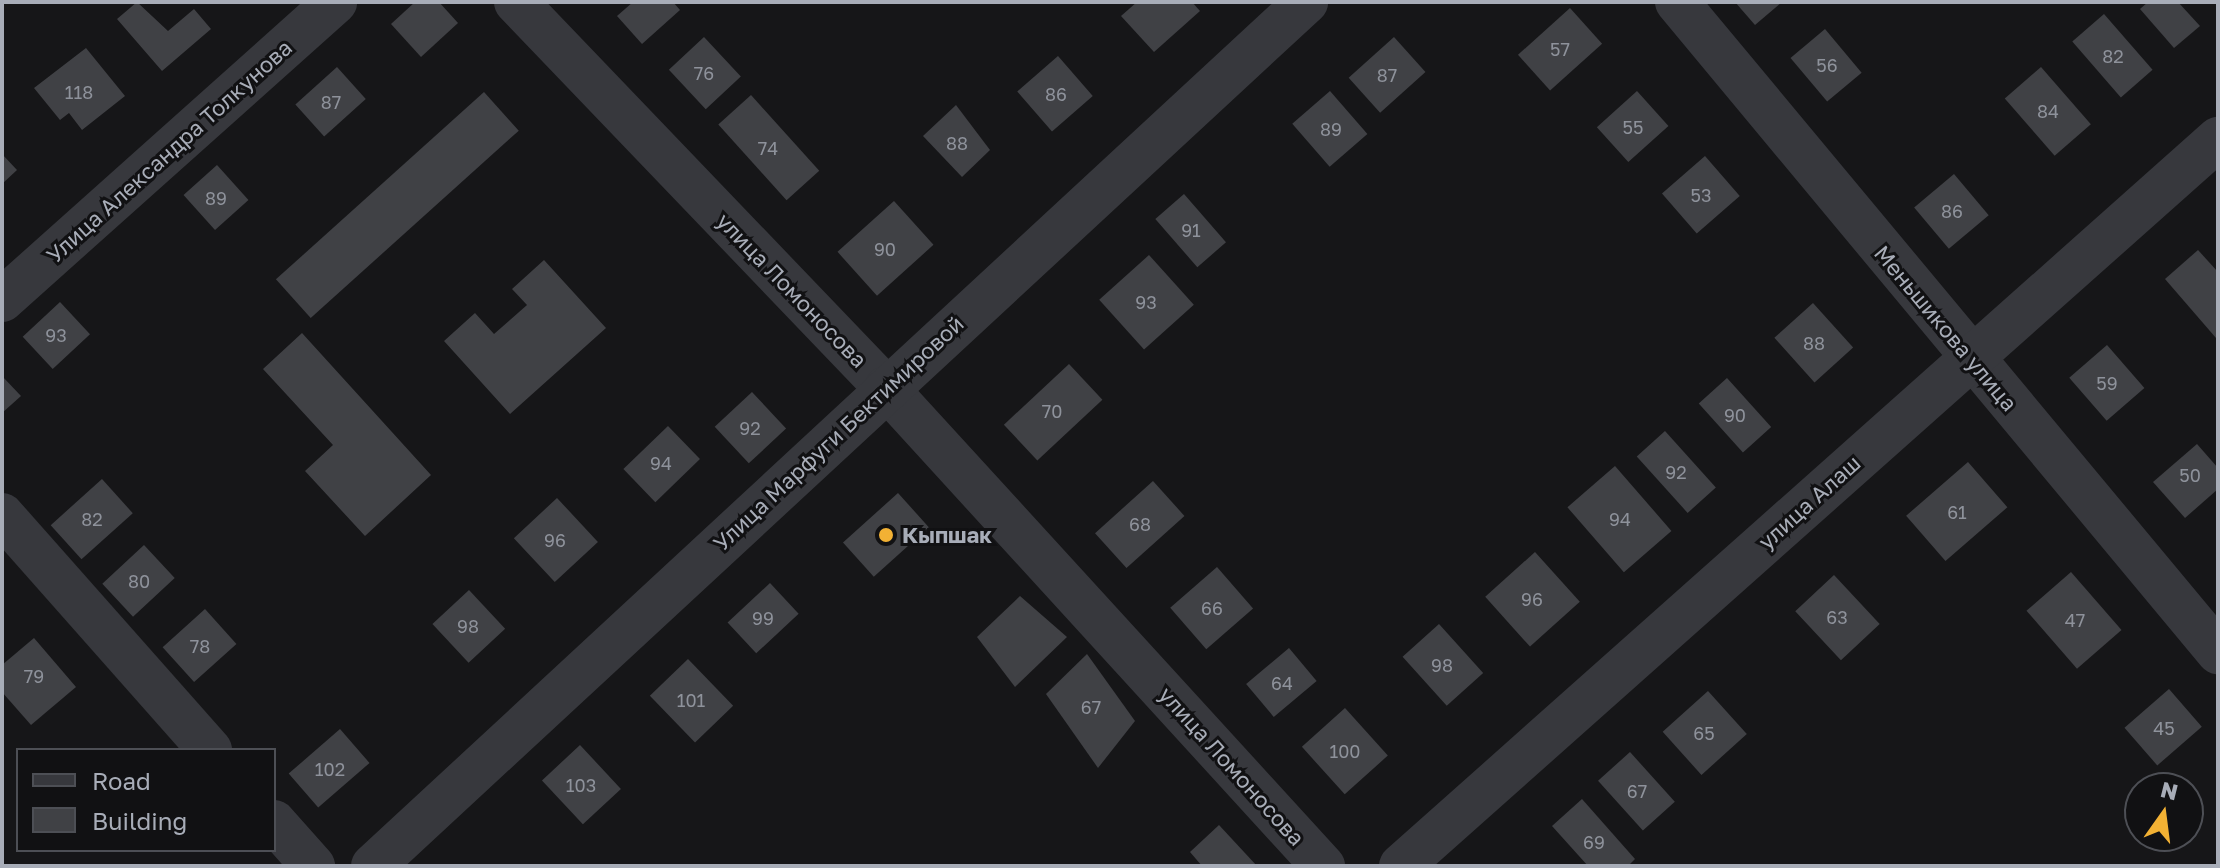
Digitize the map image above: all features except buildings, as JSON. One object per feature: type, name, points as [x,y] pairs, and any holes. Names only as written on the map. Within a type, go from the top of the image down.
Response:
[{"type":"street","name":"Улица Александра Толкунова","points":[[2,300],[335,2]]},
{"type":"street","name":"улица Ломоносова","points":[[516,2],[886,388],[1323,866]]},
{"type":"street","name":"Улица Марфуги Бектимировой","points":[[373,866],[1306,2]]},
{"type":"street","name":"Меньшикова улица","points":[[1677,2],[1970,358],[2218,652]]},
{"type":"street","name":"улица Алаш","points":[[1401,866],[2218,139]]},
{"type":"street","points":[[2,515],[208,748]]},
{"type":"street","points":[[276,824],[313,866]]},
{"type":"place","name":"Кыпшак","points":[[886,535]]}]
